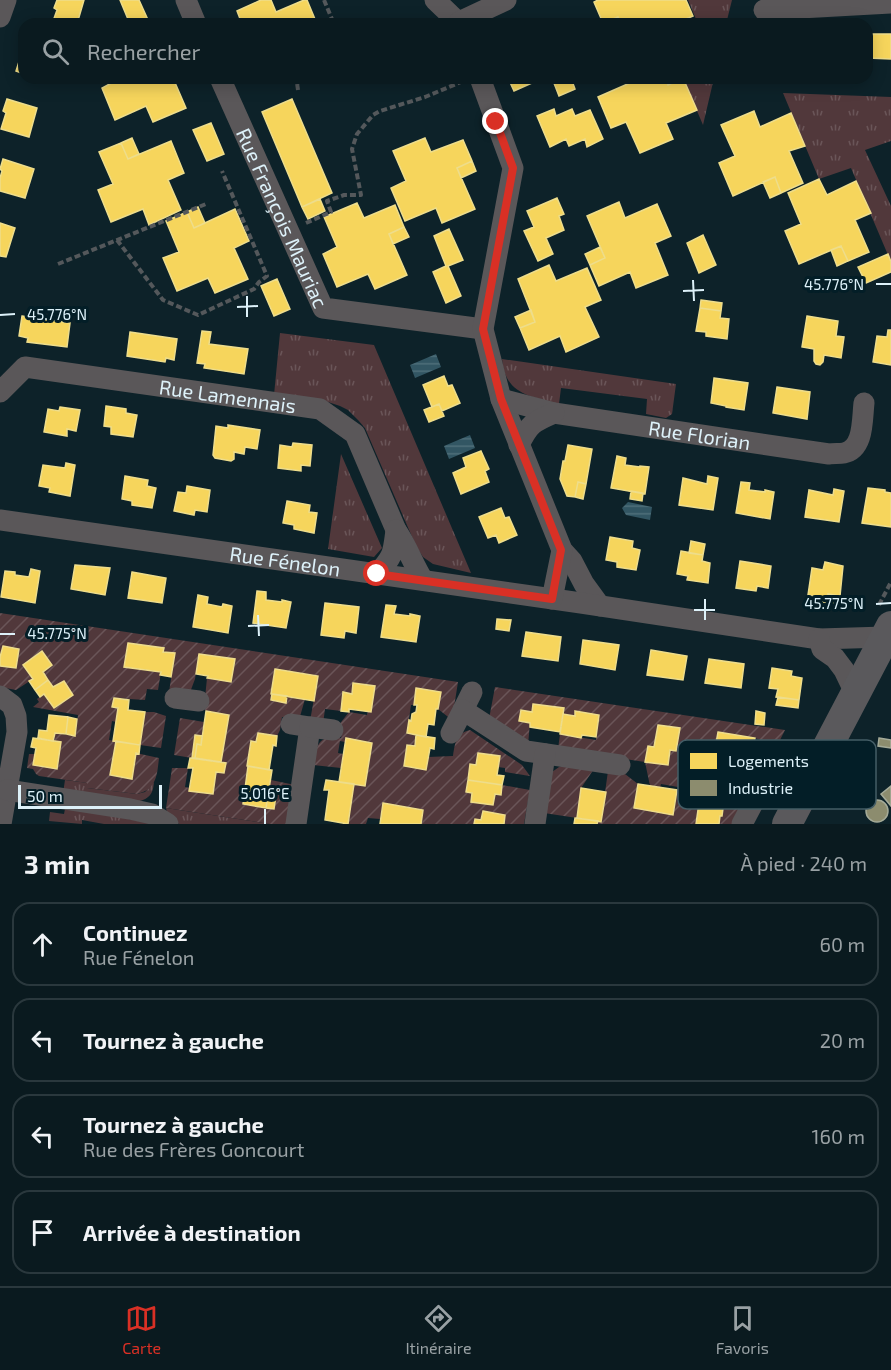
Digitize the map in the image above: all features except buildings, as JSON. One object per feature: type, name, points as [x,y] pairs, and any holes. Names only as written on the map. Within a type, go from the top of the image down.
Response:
[{"type":"main road","points":[[831,740],[888,631]]},
{"type":"main road","points":[[787,824],[795,809]]},
{"type":"street","points":[[0,17],[6,0]]},
{"type":"street","points":[[186,0],[194,18]]},
{"type":"street","points":[[435,0],[455,18]]},
{"type":"street","points":[[470,18],[506,0]]},
{"type":"street","points":[[764,10],[891,3]]},
{"type":"street","name":"Rue François Mauriac","points":[[223,84],[323,308],[483,329]]},
{"type":"street","points":[[482,84],[513,168],[483,329],[501,399],[561,550],[572,561],[584,584],[600,606]]},
{"type":"street","name":"Rue Lamennais","points":[[0,392],[25,367],[320,408],[355,435],[396,530]]},
{"type":"street","name":"Rue Florian","points":[[501,399],[555,413],[829,454],[846,453],[854,448],[860,437],[864,403]]},
{"type":"street","points":[[519,445],[526,429],[537,420],[555,413]]},
{"type":"street","name":"Rue Fénelon","points":[[0,520],[819,639],[888,631]]},
{"type":"street","points":[[377,574],[393,555],[396,530]]},
{"type":"street","points":[[396,530],[423,580]]},
{"type":"street","points":[[552,599],[561,550]]},
{"type":"street","points":[[819,639],[822,649],[835,658],[844,670],[855,693]]},
{"type":"street","points":[[0,696],[12,705],[16,716],[16,732],[1,824]]},
{"type":"street","points":[[176,698],[199,701]]},
{"type":"street","points":[[451,732],[467,701],[526,751],[620,765]]},
{"type":"street","points":[[296,824],[300,725],[333,730]]},
{"type":"street","points":[[535,824],[545,754]]},
{"type":"street","points":[[7,790],[129,809],[152,814],[168,824]]},
{"type":"street","points":[[742,824],[750,809]]},
{"type":"path","points":[[324,0],[332,18]]},
{"type":"path","points":[[297,84],[298,90]]},
{"type":"path","points":[[288,231],[331,212],[327,201],[344,195],[361,195],[352,150],[357,134],[373,115],[456,84]]},
{"type":"path","points":[[117,240],[163,300],[198,315],[255,289],[259,282],[267,276],[222,171]]},
{"type":"path","points":[[58,264],[206,204]]},
{"type":"green space","points":[[688,0],[732,0],[728,18],[696,18]]},
{"type":"green space","points":[[686,84],[713,84],[703,125]]},
{"type":"green space","points":[[783,93],[891,97],[891,141],[865,150],[891,206],[891,262],[851,168],[819,179]]},
{"type":"green space","points":[[280,333],[374,345],[471,573],[433,564],[423,557],[416,546],[365,428],[348,410],[328,402],[274,395]]},
{"type":"green space","points":[[502,359],[676,384],[672,414],[666,418],[646,414],[647,399],[561,388],[559,404],[529,396],[514,387],[508,380]]},
{"type":"green space","points":[[341,454],[382,548],[374,557],[328,549]]},
{"type":"green space","points":[[0,613],[458,682],[452,720],[438,709],[441,692],[416,688],[407,733],[416,735],[415,746],[407,745],[404,766],[426,770],[428,757],[453,756],[459,736],[470,730],[522,765],[530,776],[505,772],[505,768],[498,767],[500,756],[476,765],[470,764],[466,791],[472,793],[471,801],[493,805],[495,794],[501,795],[502,785],[530,790],[524,824],[504,824],[505,815],[483,811],[481,820],[475,819],[474,824],[421,824],[423,810],[383,803],[380,819],[368,818],[366,824],[348,824],[354,784],[365,785],[372,743],[346,739],[345,742],[340,741],[338,753],[343,754],[341,768],[313,765],[314,758],[319,743],[323,740],[333,737],[341,738],[343,727],[338,726],[349,712],[367,715],[368,711],[371,712],[375,686],[354,683],[352,694],[343,693],[341,711],[325,709],[323,724],[310,721],[318,676],[272,694],[271,700],[286,703],[287,696],[305,699],[299,720],[282,717],[277,736],[256,742],[251,741],[243,804],[274,809],[277,789],[269,788],[271,780],[295,785],[290,824],[270,824],[166,808],[172,768],[188,768],[185,787],[190,788],[216,772],[224,773],[226,763],[221,762],[229,715],[206,711],[204,708],[207,678],[231,682],[235,659],[199,654],[195,679],[189,695],[169,692],[175,653],[163,652],[163,648],[128,643],[124,667],[161,672],[158,690],[147,689],[145,700],[114,698],[112,707],[118,708],[116,722],[112,721],[109,740],[116,741],[110,775],[131,778],[136,753],[159,758],[152,785],[144,792],[137,794],[87,788],[87,783],[39,776],[33,769],[27,768],[29,754],[35,754],[33,765],[53,741],[55,733],[75,736],[78,715],[33,707],[39,702],[37,699],[44,694],[54,708],[73,695],[64,681],[53,687],[43,672],[52,665],[42,651],[24,665],[33,679],[16,690],[0,687],[0,666],[16,668],[19,649],[3,646],[0,657]]},
{"type":"green space","points":[[495,687],[785,730],[780,740],[760,740],[719,732],[718,740],[678,740],[678,787],[661,784],[660,788],[650,786],[645,762],[558,749],[560,734],[596,740],[598,715],[576,711],[575,716],[563,714],[563,708],[534,704],[532,712],[521,710],[530,723],[528,745],[489,719]],"holes":[[[658,725],[679,728],[670,750],[668,765],[646,762],[654,747]]]},
{"type":"green space","points":[[145,712],[166,716],[161,748],[140,745]]},
{"type":"green space","points":[[180,718],[204,722],[202,736],[195,735],[192,758],[174,755]]},
{"type":"green space","points":[[567,765],[594,769],[581,788],[577,818],[544,813],[552,772]]},
{"type":"green space","points":[[608,771],[625,774],[638,784],[635,808],[673,814],[678,787],[678,809],[698,809],[696,824],[597,824],[601,821]]},
{"type":"green space","points":[[65,780],[88,783],[87,788],[137,794],[145,792],[154,782],[150,796],[136,802],[63,793]]},
{"type":"green space","points":[[166,808],[270,824],[179,824]]},
{"type":"green space","points":[[65,809],[84,810],[153,824],[104,824],[82,820],[82,824],[49,821],[50,812],[64,814]]},
{"type":"green space","points":[[723,809],[743,809],[735,824],[719,824],[720,816],[722,816]]},
{"type":"water","points":[[436,354],[441,367],[415,378],[410,365]]},
{"type":"water","points":[[470,435],[475,448],[449,459],[444,446]]},
{"type":"water","points":[[628,502],[652,507],[650,520],[626,515],[622,508]]},
{"type":"route","points":[[377,574],[552,599],[561,550],[501,399],[483,329],[513,168],[496,122]]}]
